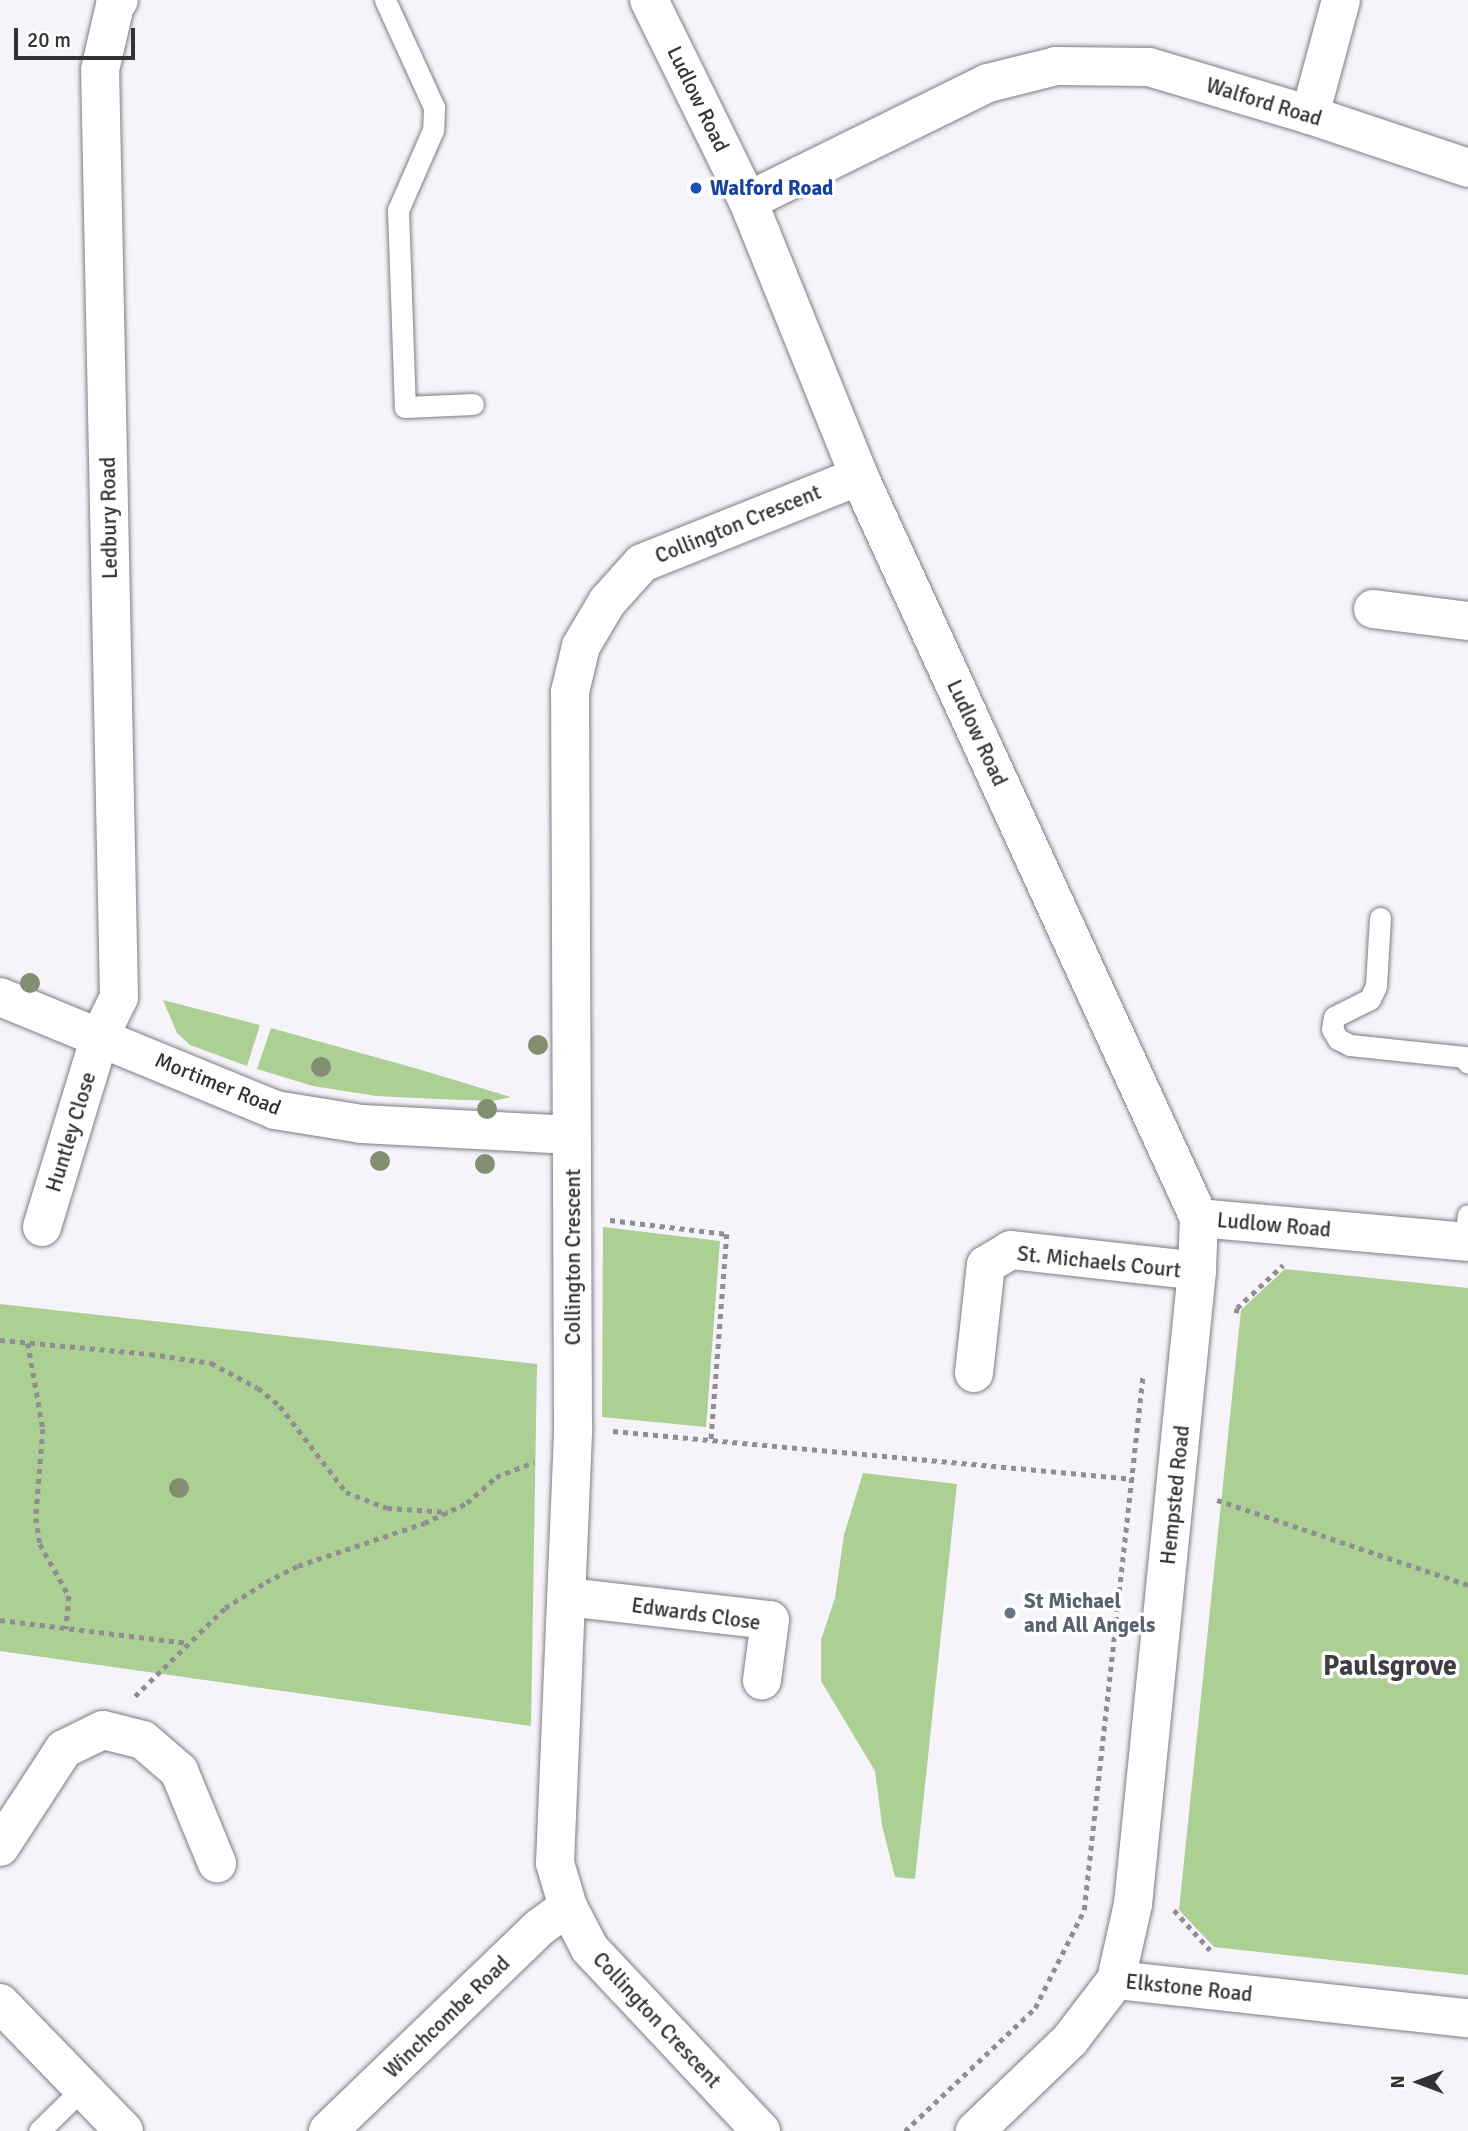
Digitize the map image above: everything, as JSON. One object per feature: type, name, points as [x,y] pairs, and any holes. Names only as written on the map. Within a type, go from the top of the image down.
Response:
[{"type":"street","name":"Ledbury Road","points":[[100,1036],[118,997],[100,70],[115,5],[119,0]]},
{"type":"street","name":"Ludlow Road","points":[[649,0],[748,201],[859,476],[1199,1218],[1467,1233]]},
{"type":"street","points":[[1310,115],[1341,0]]},
{"type":"street","name":"Walford Road","points":[[748,201],[988,83],[1056,66],[1149,67],[1310,115],[1468,168]]},
{"type":"street","name":"Collington Crescent","points":[[761,2131],[590,1949],[568,1907],[555,1863],[573,1441],[570,692],[581,646],[607,602],[642,562],[859,476]]},
{"type":"street","points":[[1373,609],[1468,621]]},
{"type":"street","name":"Mortimer Road","points":[[0,997],[275,1110],[362,1125],[572,1135]]},
{"type":"street","name":"Huntley Close","points":[[42,1227],[100,1036]]},
{"type":"street","name":"Hempsted Road","points":[[1116,1980],[1133,1904],[1197,1271],[1199,1218]]},
{"type":"street","name":"St. Michaels Court","points":[[974,1373],[986,1265],[1011,1250],[1197,1271]]},
{"type":"street","name":"Edwards Close","points":[[567,1597],[770,1620],[762,1680]]},
{"type":"street","points":[[0,1847],[64,1749],[103,1730],[143,1740],[179,1771],[217,1863]]},
{"type":"street","name":"Winchcombe Road","points":[[328,2131],[540,1927],[568,1907]]},
{"type":"street","name":"Elkstone Road","points":[[975,2131],[1070,2040],[1116,1980],[1468,2018]]},
{"type":"street","points":[[0,2003],[124,2131]]},
{"type":"lane","points":[[385,0],[434,107],[433,130],[398,210],[405,407],[472,404]]},
{"type":"lane","points":[[1380,918],[1376,986],[1370,999],[1334,1017],[1332,1028],[1338,1039],[1350,1045],[1464,1057],[1468,1063]]},
{"type":"lane","points":[[40,2131],[83,2088]]},
{"type":"path","points":[[573,1216],[727,1234],[711,1440]]},
{"type":"path","points":[[1235,1321],[1237,1308],[1283,1264],[1297,1265]]},
{"type":"path","points":[[0,1340],[211,1363],[258,1388],[279,1406],[346,1492],[387,1508],[449,1512]]},
{"type":"path","points":[[28,1343],[43,1429],[36,1518],[40,1544],[69,1596],[66,1629]]},
{"type":"path","points":[[905,2131],[1035,2008],[1084,1910],[1145,1360]]},
{"type":"path","points":[[103,1730],[186,1643],[225,1608],[298,1566],[425,1523],[449,1512],[467,1503],[496,1477],[573,1441],[711,1440],[1176,1482]]},
{"type":"path","points":[[1215,1514],[1218,1486]]},
{"type":"path","points":[[1217,1500],[1468,1585]]},
{"type":"path","points":[[0,1620],[186,1643]]},
{"type":"path","points":[[1175,1898],[1174,1912],[1212,1952]]},
{"type":"green space","points":[[163,1000],[260,1025],[247,1066],[190,1045],[177,1033]]},
{"type":"green space","points":[[271,1028],[511,1097],[493,1101],[376,1096],[313,1086],[257,1069]]},
{"type":"green space","points":[[603,1227],[720,1241],[706,1427],[602,1417]]},
{"type":"green space","points":[[1285,1269],[1468,1288],[1468,1975],[1214,1947],[1179,1910],[1241,1310]]},
{"type":"green space","points":[[0,1304],[537,1364],[531,1726],[0,1651]]},
{"type":"green space","points":[[863,1473],[957,1484],[915,1879],[895,1877],[882,1825],[875,1771],[821,1681],[821,1640],[835,1598],[844,1535]]},
{"type":"place","name":"Walford Road","points":[[696,188]]},
{"type":"place","name":"St Michael and All Angels","points":[[1010,1613]]},
{"type":"district","name":"Paulsgrove","points":[[1390,1666]]}]
